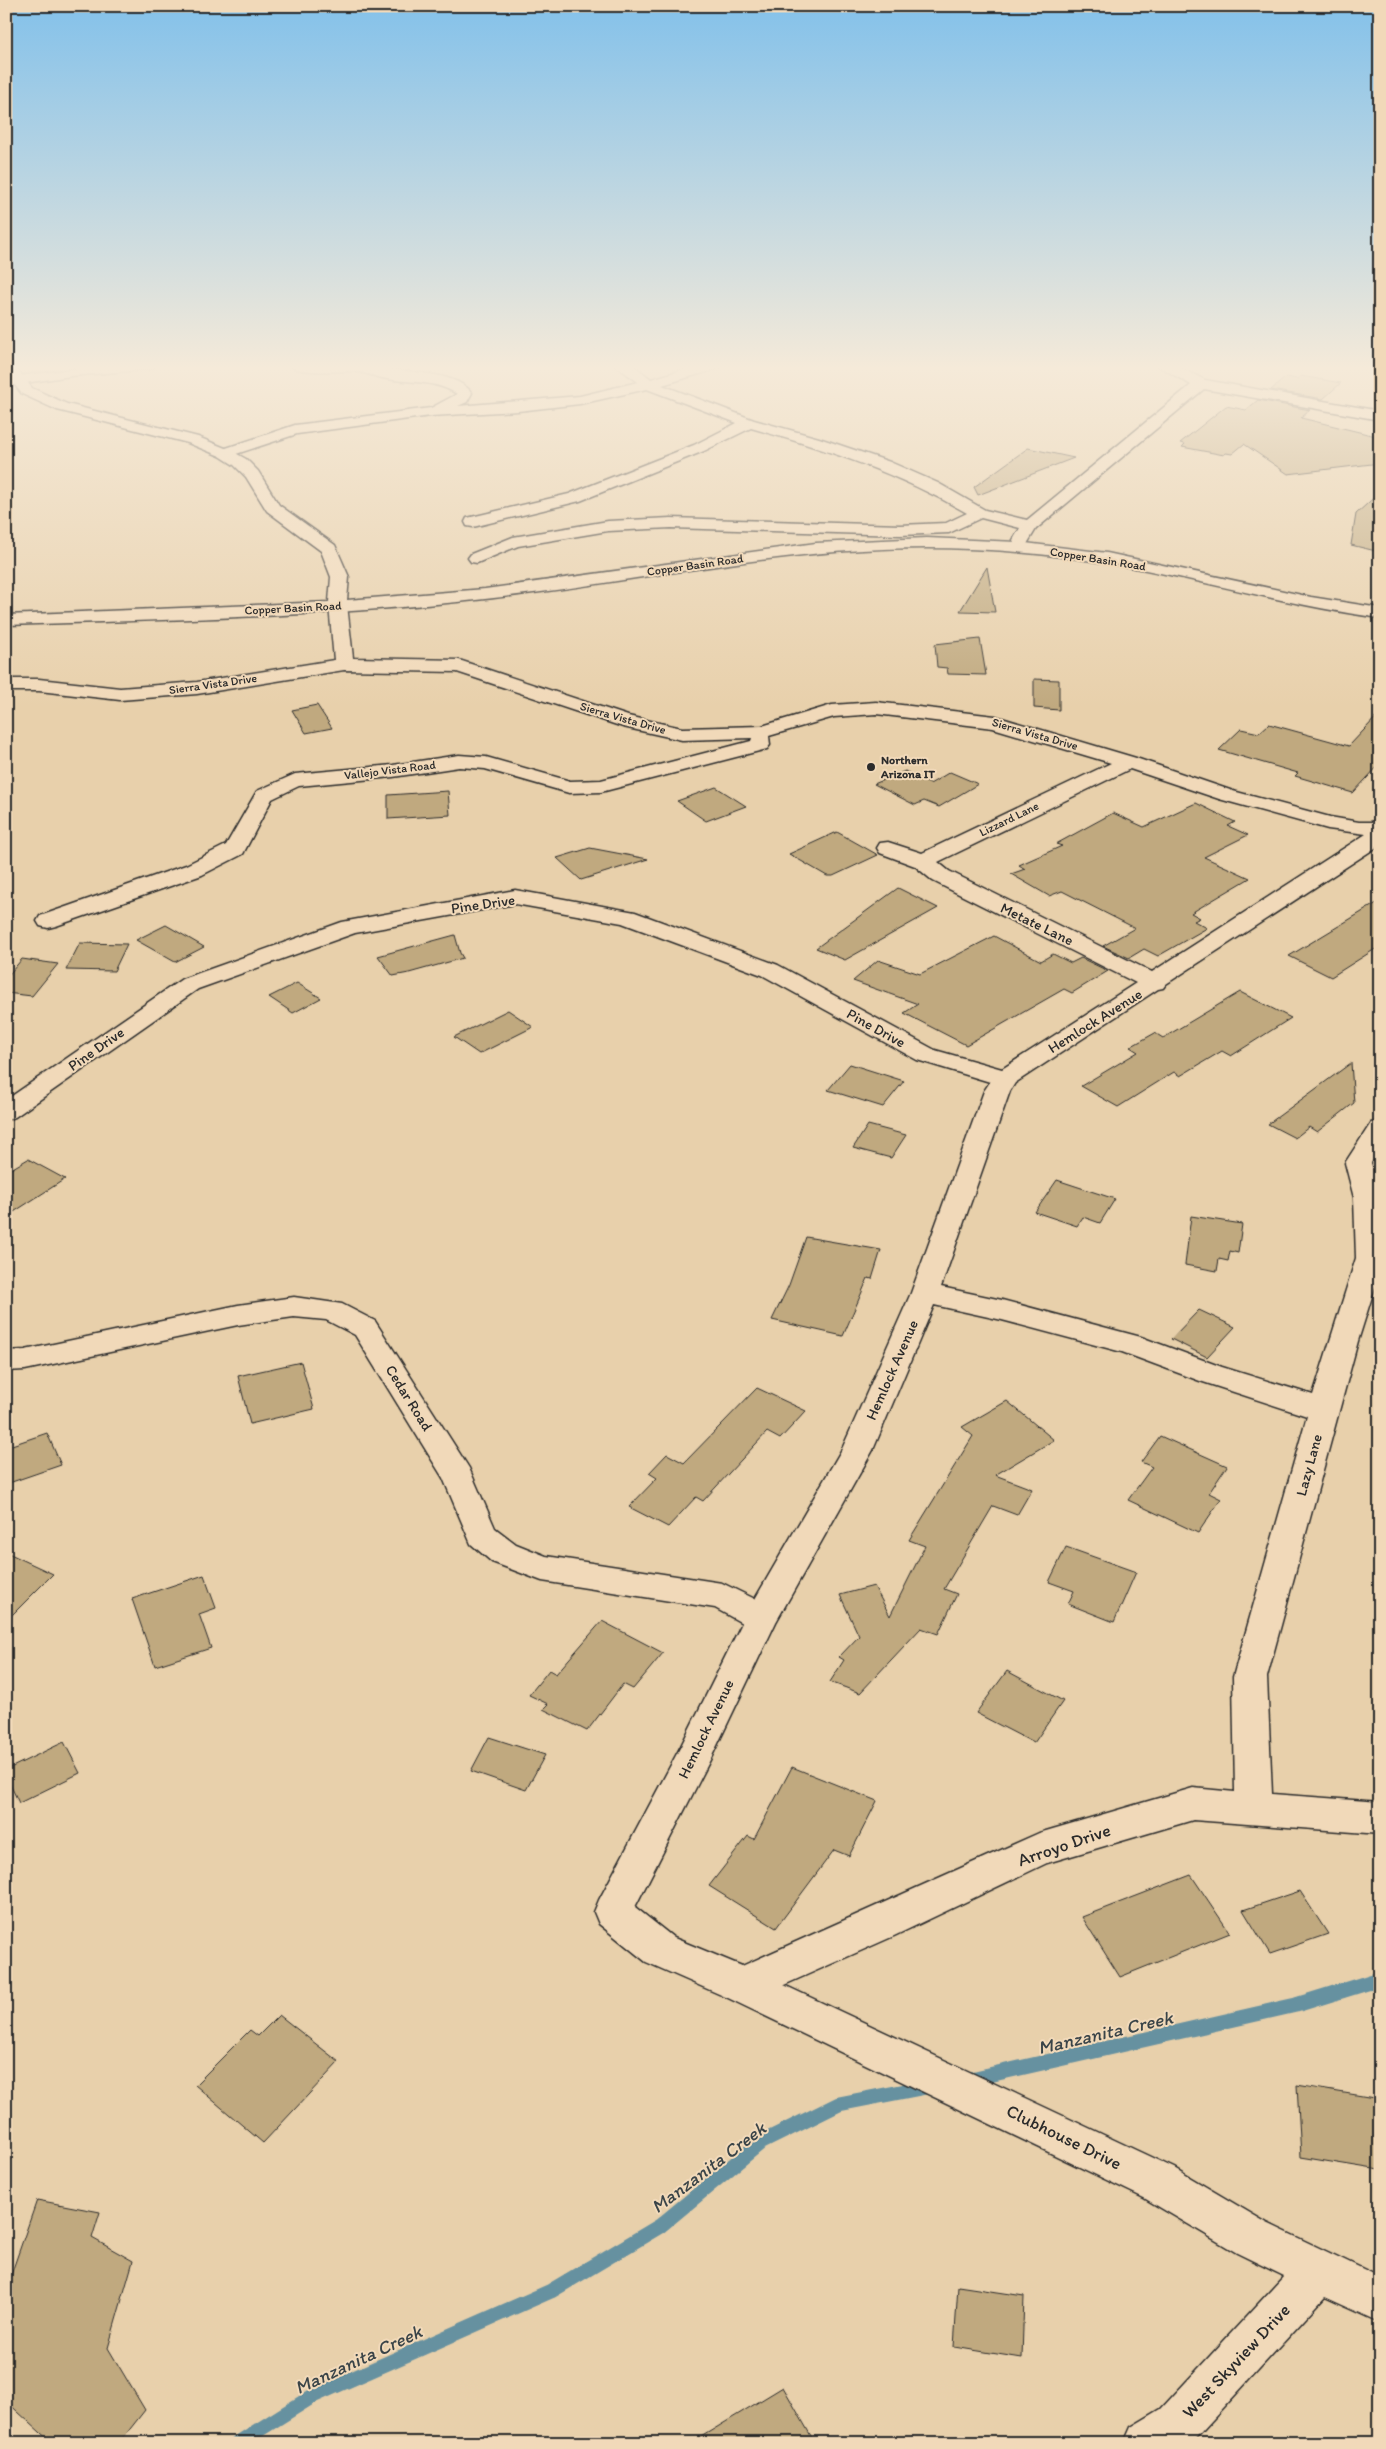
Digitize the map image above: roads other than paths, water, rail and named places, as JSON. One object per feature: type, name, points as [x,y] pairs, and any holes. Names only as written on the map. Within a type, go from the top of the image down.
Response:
[{"type":"street","points":[[255,479],[273,508],[330,549],[340,577],[338,605],[344,664]]},
{"type":"street","points":[[473,522],[574,498],[621,479]]},
{"type":"street","points":[[917,479],[979,513],[1030,526]]},
{"type":"street","points":[[1016,548],[1030,526],[1086,479]]},
{"type":"street","points":[[477,558],[513,542],[582,528],[671,523],[920,530],[949,528],[979,513]]},
{"type":"street","name":"Copper Basin Road","points":[[6,620],[166,615],[338,605],[369,605],[485,594],[827,547],[925,543],[1016,548],[1108,558],[1269,595],[1380,613]]},
{"type":"street","name":"Sierra Vista Drive","points":[[6,685],[39,685],[120,694],[197,688],[344,664],[459,666],[623,721],[682,734],[763,732],[832,711],[876,708],[995,722],[1129,762],[1226,795],[1328,823],[1358,828],[1380,828]]},
{"type":"street","name":"Vallejo Vista Road","points":[[48,921],[194,870],[235,849],[264,795],[295,780],[394,771],[459,761],[486,763],[569,787],[601,786],[760,745],[763,732]]},
{"type":"street","name":"Lizzard Lane","points":[[923,861],[1129,762]]},
{"type":"street","name":"Hemlock Avenue","points":[[742,1985],[660,1950],[613,1912],[694,1756],[761,1618],[857,1450],[925,1293],[997,1091],[1005,1078],[1155,983],[1380,835]]},
{"type":"street","points":[[888,848],[923,861]]},
{"type":"street","name":"Metate Lane","points":[[923,861],[941,876],[1155,983]]},
{"type":"street","name":"Pine Drive","points":[[6,1112],[190,984],[350,926],[516,898],[636,920],[770,970],[926,1055],[1005,1078]]},
{"type":"street","name":"Lazy Lane","points":[[1254,1809],[1250,1678],[1343,1341],[1370,1258],[1368,1198],[1358,1163],[1380,1129]]},
{"type":"street","points":[[925,1293],[1002,1310],[1131,1344],[1211,1374],[1324,1410]]},
{"type":"street","name":"Cedar Road","points":[[6,1361],[25,1360],[248,1314],[294,1307],[332,1311],[365,1328],[458,1476],[482,1535],[504,1553],[542,1568],[722,1596],[761,1618]]},
{"type":"street","name":"Arroyo Drive","points":[[742,1985],[880,1924],[1039,1849],[1193,1804],[1380,1818]]},
{"type":"street","name":"Clubhouse Drive","points":[[742,1985],[988,2100],[1159,2183],[1252,2238],[1380,2300]]},
{"type":"street","name":"West Skyview Drive","points":[[1151,2442],[1177,2425],[1319,2271]]},
{"type":"waterway","name":"Manzanita Creek","points":[[967,2080],[1296,2005],[1380,1979]]},
{"type":"waterway","name":"Manzanita Creek","points":[[238,2443],[313,2396],[551,2291],[660,2226],[760,2143],[839,2104],[931,2086]]},
{"type":"place","name":"Northern Arizona IT","points":[[871,767]]}]
